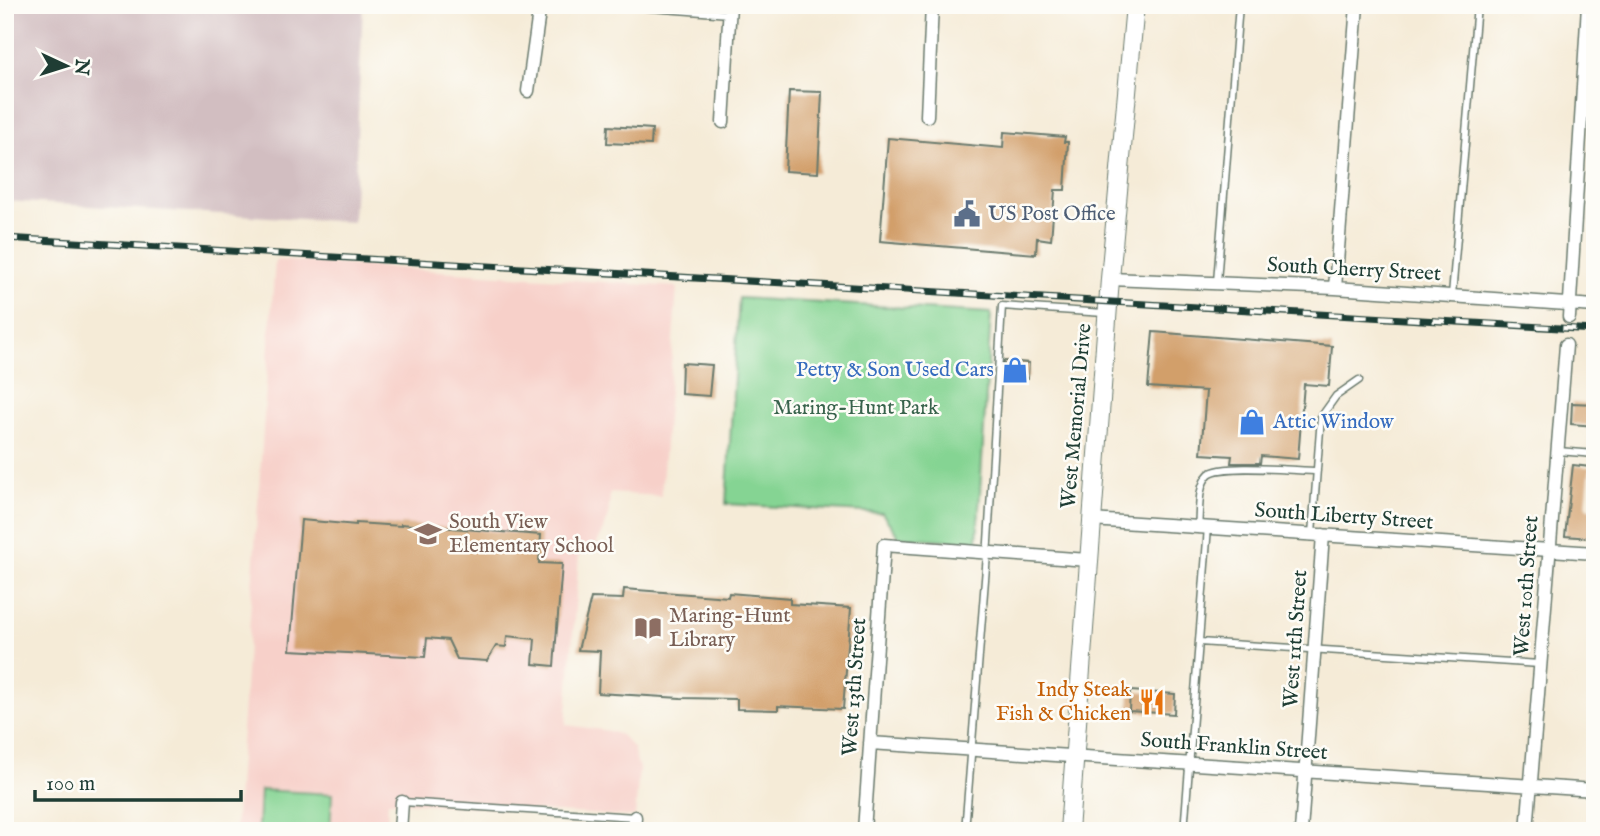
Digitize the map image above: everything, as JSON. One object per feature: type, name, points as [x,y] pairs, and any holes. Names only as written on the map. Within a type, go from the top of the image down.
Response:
[{"type":"main road","name":"West Memorial Drive","points":[[1069,831],[1110,279],[1135,5]]},
{"type":"street","points":[[528,91],[540,5]]},
{"type":"street","points":[[927,116],[932,5]]},
{"type":"street","points":[[1335,288],[1357,5]]},
{"type":"street","points":[[1569,311],[1588,5]]},
{"type":"street","points":[[723,122],[729,10]]},
{"type":"street","name":"South Cherry Street","points":[[1110,279],[1452,295],[1569,311],[1595,306]]},
{"type":"street","name":"West 10th Street","points":[[1527,831],[1566,345]]},
{"type":"street","name":"South Liberty Street","points":[[1091,520],[1595,553]]},
{"type":"street","name":"West 11th Street","points":[[1301,831],[1314,650],[1317,534]]},
{"type":"street","name":"West 13th Street","points":[[864,831],[884,545],[988,553]]},
{"type":"street","points":[[988,553],[1088,561]]},
{"type":"street","name":"South Franklin Street","points":[[870,743],[1595,790]]},
{"type":"street","points":[[400,831],[402,802]]},
{"type":"lane","points":[[611,5],[729,10]]},
{"type":"lane","points":[[1217,282],[1239,5]]},
{"type":"lane","points":[[1452,295],[1477,5]]},
{"type":"lane","points":[[965,831],[988,553],[1002,306],[1108,313]]},
{"type":"lane","points":[[1317,534],[1317,471],[1321,417],[1336,396],[1359,380]]},
{"type":"lane","points":[[1556,451],[1595,454]]},
{"type":"lane","points":[[1184,831],[1199,642],[1202,486],[1210,474],[1220,469],[1317,471]]},
{"type":"lane","points":[[1199,642],[1541,664]]},
{"type":"lane","points":[[402,802],[635,824]]},
{"type":"shaded area","points":[[5,5],[363,5],[353,222],[5,201]]},
{"type":"shaded area","name":"South View Elementary School","points":[[275,260],[677,287],[661,496],[610,493],[608,518],[594,550],[579,556],[566,725],[621,735],[633,748],[639,769],[635,817],[388,801],[387,831],[235,831]]},
{"type":"green space","name":"Maring-Hunt Park","points":[[739,298],[991,313],[977,542],[899,537],[882,513],[726,504]]},
{"type":"green space","points":[[260,790],[332,794],[330,831],[258,831]]},
{"type":"building","points":[[789,91],[822,92],[818,173],[785,171]]},
{"type":"building","points":[[608,126],[652,129],[651,145],[607,143]]},
{"type":"building","name":"US Post Office","points":[[1004,132],[1065,137],[1064,142],[1068,142],[1065,190],[1055,190],[1051,240],[1037,238],[1036,254],[880,241],[888,138],[1003,148]]},
{"type":"building","name":"Attic Window","points":[[1153,332],[1332,346],[1329,386],[1304,384],[1298,459],[1261,456],[1260,463],[1231,463],[1232,456],[1201,454],[1206,391],[1148,387]]},
{"type":"building","name":"Petty & Son Used Cars","points":[[1004,361],[1029,363],[1028,378],[1003,377]]},
{"type":"building","points":[[682,363],[712,365],[709,396],[681,394]]},
{"type":"building","points":[[1572,403],[1595,404],[1595,426],[1571,424]]},
{"type":"building","points":[[1573,465],[1590,467],[1586,508],[1593,508],[1590,538],[1565,536]]},
{"type":"building","name":"South View Elementary School","points":[[301,520],[356,525],[401,524],[541,535],[539,563],[562,564],[554,666],[533,664],[535,639],[507,636],[506,647],[496,646],[487,661],[457,659],[448,640],[427,638],[425,657],[290,650]]},
{"type":"building","points":[[624,589],[728,597],[729,593],[790,598],[790,604],[851,608],[843,709],[778,706],[778,710],[737,709],[737,699],[598,693],[600,651],[578,650],[591,598],[623,599]]},
{"type":"building","name":"Indy Steak Fish & Chicken","points":[[1130,691],[1175,694],[1174,714],[1129,711]]},
{"type":"railway","points":[[5,238],[1595,330]]},
{"type":"place","name":"US Post Office","points":[[967,214]]},
{"type":"place","name":"Petty & Son Used Cars","points":[[1015,370]]},
{"type":"place","name":"Attic Window","points":[[1252,422]]},
{"type":"place","name":"South View Elementary School","points":[[428,534]]},
{"type":"place","name":"Maring-Hunt Library","points":[[648,628]]},
{"type":"place","name":"Indy Steak Fish & Chicken","points":[[1152,702]]}]
